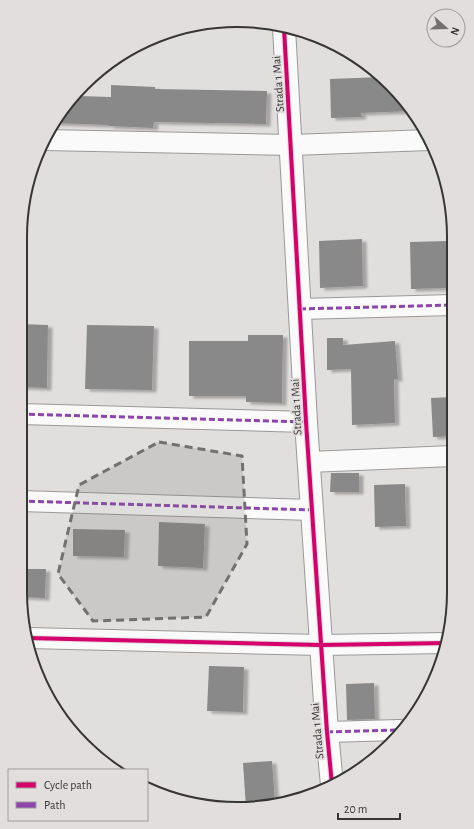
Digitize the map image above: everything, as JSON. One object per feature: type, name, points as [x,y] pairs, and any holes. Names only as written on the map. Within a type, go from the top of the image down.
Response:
[{"type":"street","name":"Strada 1 Mai","points":[[284,32],[292,145],[306,422],[331,779]]},
{"type":"street","points":[[51,140],[292,145],[423,140]]},
{"type":"street","points":[[300,309],[447,305]]},
{"type":"street","points":[[27,414],[306,422]]},
{"type":"street","points":[[309,462],[447,456]]},
{"type":"street","points":[[27,501],[312,510]]},
{"type":"street","points":[[32,638],[321,645],[441,643]]},
{"type":"street","points":[[327,732],[395,730]]},
{"type":"highlighted area","points":[[159,442],[242,456],[247,544],[206,617],[93,621],[58,574],[79,485]]},
{"type":"building","points":[[373,77],[406,111],[361,113],[362,117],[331,118],[330,79]]},
{"type":"building","points":[[111,85],[155,87],[155,89],[267,91],[266,124],[154,122],[153,128],[60,123],[70,109],[82,96],[111,97]]},
{"type":"building","points":[[362,239],[363,286],[320,288],[319,241]]},
{"type":"building","points":[[447,241],[447,288],[411,289],[410,242]]},
{"type":"building","points":[[27,324],[48,325],[47,388],[27,387]]},
{"type":"building","points":[[87,325],[154,326],[152,390],[85,389]]},
{"type":"building","points":[[248,335],[283,335],[282,403],[246,402],[246,396],[189,396],[189,341],[248,341]]},
{"type":"building","points":[[327,338],[343,338],[343,345],[395,341],[398,379],[394,379],[395,423],[352,425],[351,369],[327,370]]},
{"type":"building","points":[[447,397],[447,436],[433,437],[431,398]]},
{"type":"building","points":[[331,473],[359,473],[359,492],[330,492]]},
{"type":"building","points":[[405,484],[406,526],[375,527],[374,485]]},
{"type":"building","points":[[159,522],[205,524],[203,568],[158,566]]},
{"type":"building","points":[[73,529],[125,530],[124,557],[73,556]]},
{"type":"building","points":[[27,569],[46,569],[45,598],[27,597]]},
{"type":"building","points":[[209,666],[244,667],[243,712],[207,711]]},
{"type":"building","points":[[374,683],[375,719],[347,720],[346,684]]},
{"type":"building","points":[[272,761],[275,798],[246,802],[243,763]]},
{"type":"marked path","points":[[300,309],[447,305]]},
{"type":"marked path","points":[[27,414],[306,422]]},
{"type":"marked path","points":[[27,501],[312,510]]},
{"type":"marked path","points":[[327,732],[395,730]]},
{"type":"cycle path","points":[[284,32],[306,422],[331,779]]},
{"type":"cycle path","points":[[32,638],[321,645],[441,643]]}]
